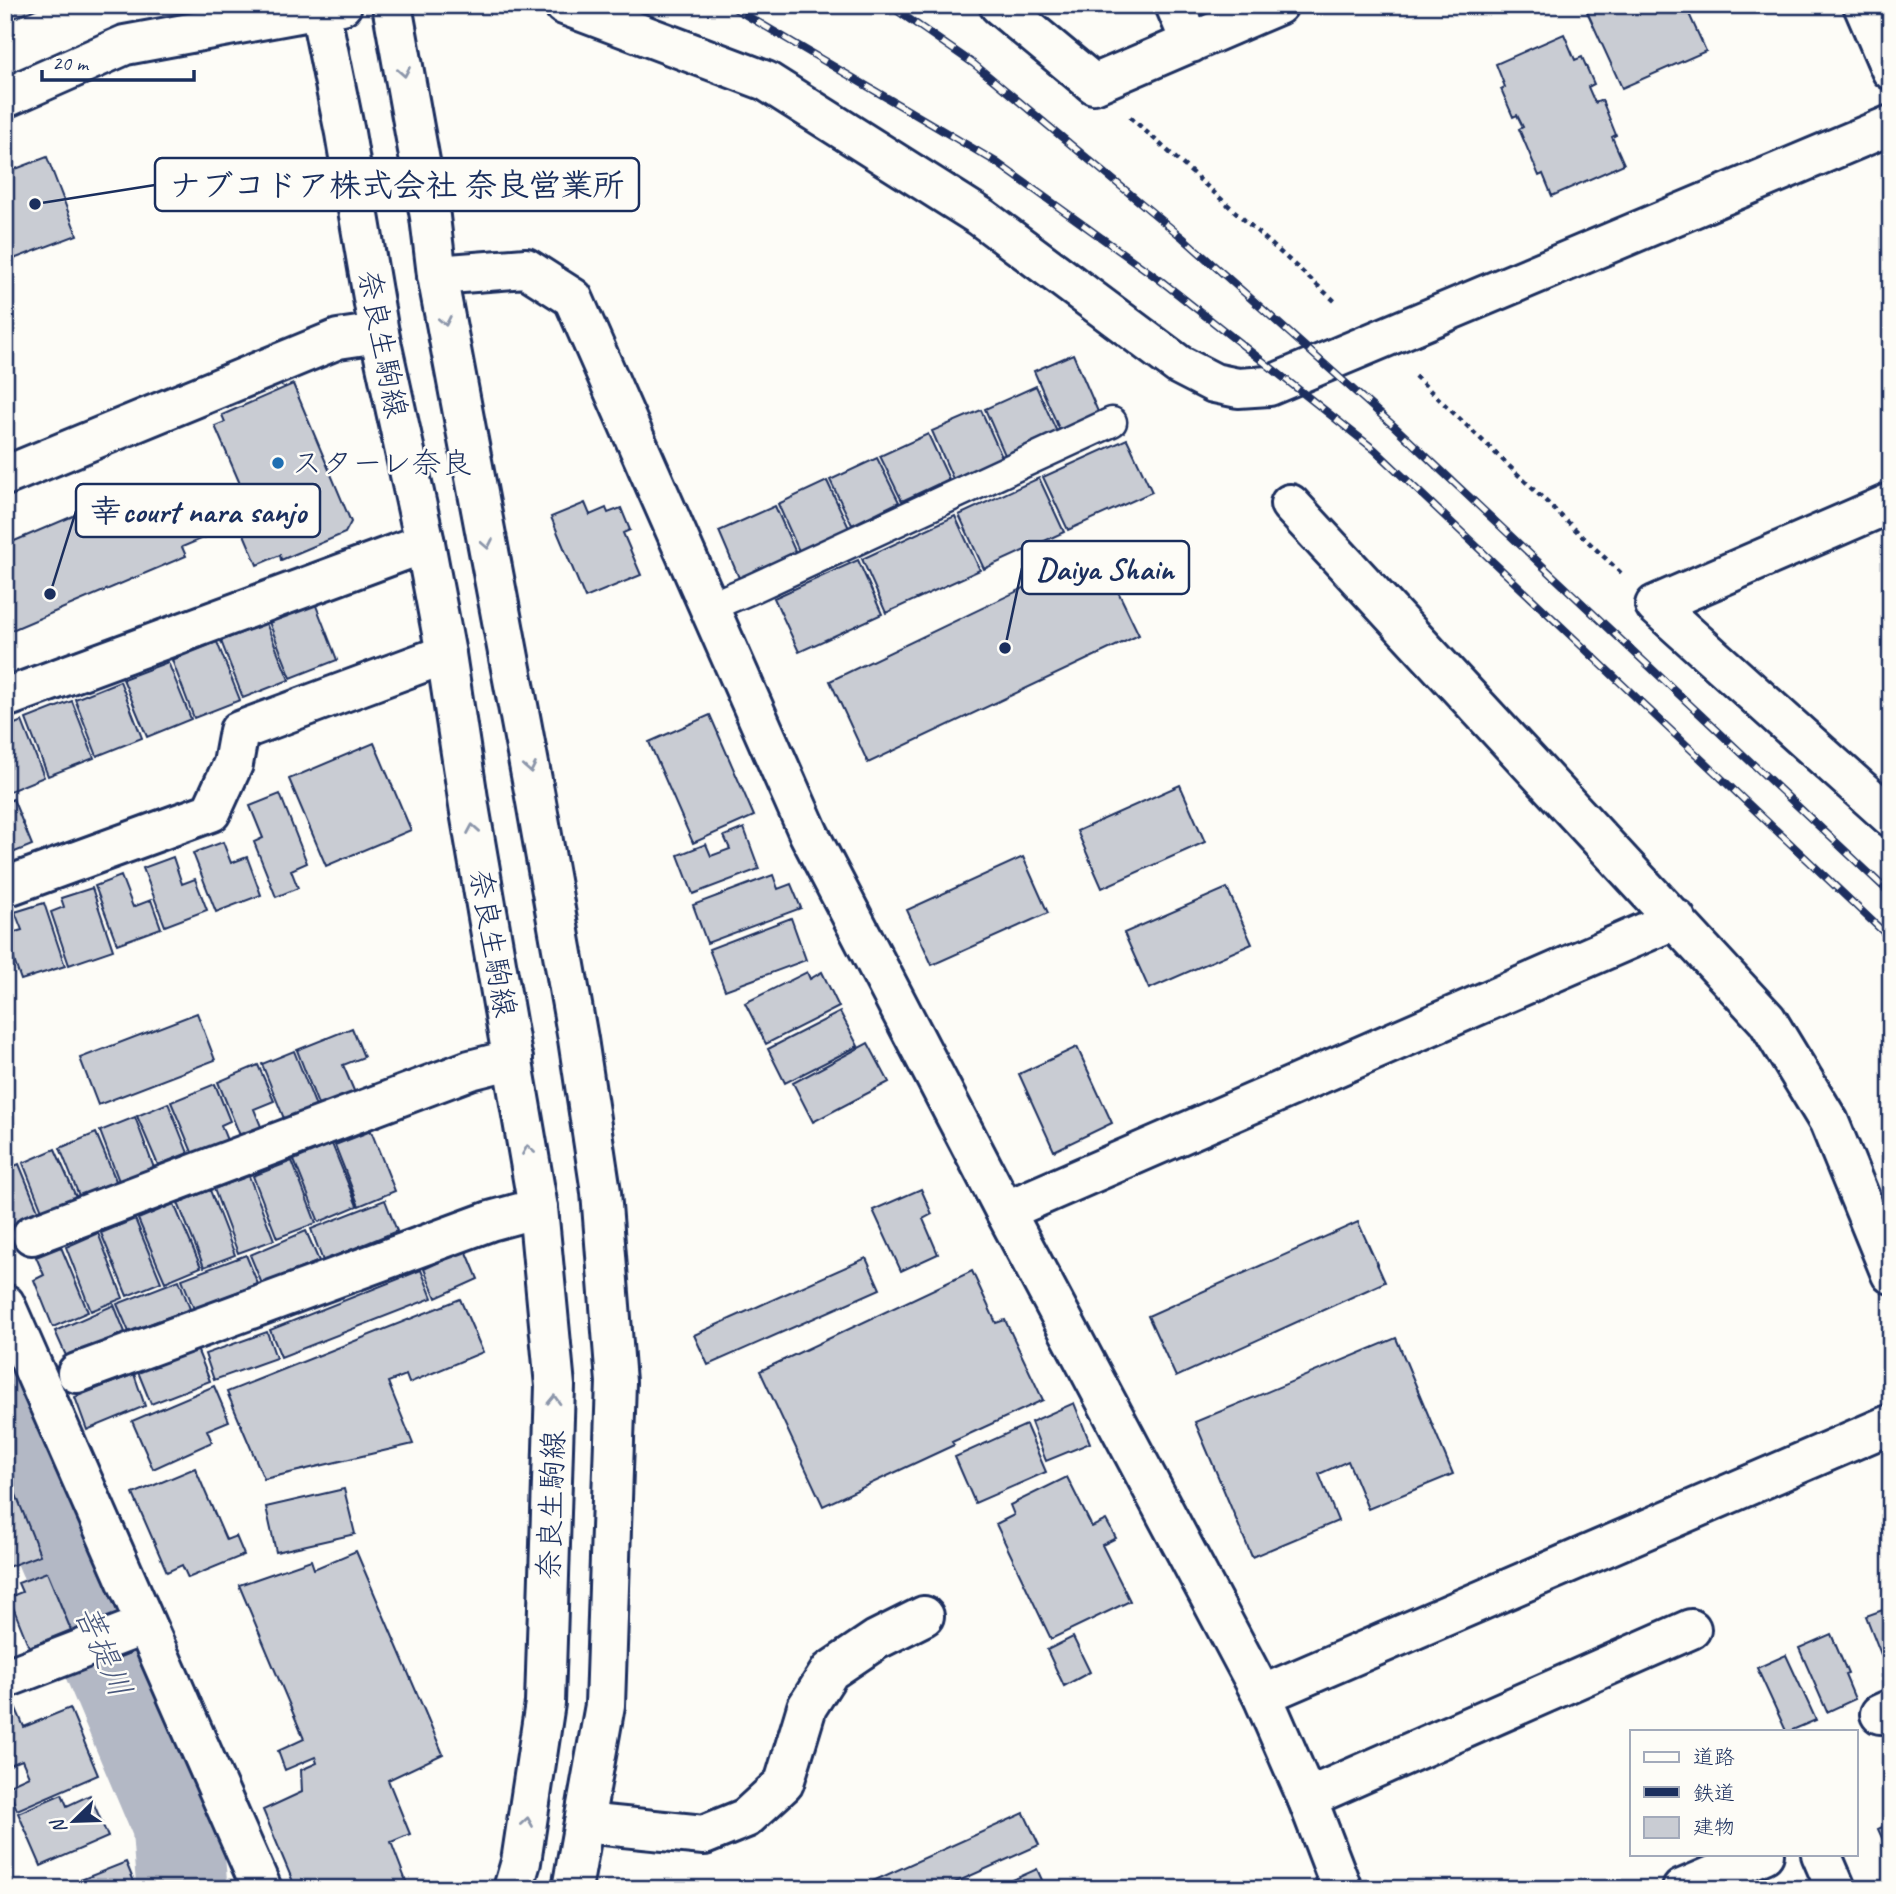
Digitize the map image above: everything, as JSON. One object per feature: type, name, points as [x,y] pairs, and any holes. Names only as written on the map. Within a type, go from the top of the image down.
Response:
[{"type":"street","name":"奈良生駒線","points":[[392,5],[430,217],[437,275],[578,1039],[601,1192],[615,1395],[605,1705],[572,1889]]},
{"type":"street","points":[[564,5],[766,81],[981,216],[1178,365],[1214,383],[1238,388],[1269,386],[1891,125]]},
{"type":"street","points":[[999,5],[1094,84],[1278,5]]},
{"type":"street","points":[[1175,5],[1191,43]]},
{"type":"street","points":[[1863,5],[1891,71]]},
{"type":"street","name":"奈良生駒線","points":[[327,7],[379,333],[425,543],[446,654],[472,825],[538,1208],[555,1386],[545,1703],[523,1849],[513,1889]]},
{"type":"street","points":[[5,98],[125,45],[327,7]]},
{"type":"street","points":[[437,275],[526,268],[573,298],[809,834],[1262,1695],[1307,1798],[1342,1889]]},
{"type":"street","points":[[5,476],[338,340],[379,333]]},
{"type":"street","points":[[1884,801],[1654,605],[1891,503]]},
{"type":"street","points":[[1290,504],[1767,1020],[1829,1122],[1891,1273]]},
{"type":"street","points":[[5,698],[425,543]]},
{"type":"street","points":[[5,887],[211,812],[233,764],[239,731],[446,654]]},
{"type":"street","points":[[1005,1211],[1676,919]]},
{"type":"street","points":[[33,1235],[457,1075],[513,1059]]},
{"type":"street","points":[[77,1373],[490,1221],[538,1208]]},
{"type":"street","points":[[5,1304],[113,1637],[262,1889]]},
{"type":"street","points":[[1262,1695],[1891,1424]]},
{"type":"street","points":[[584,1824],[704,1835],[746,1818],[784,1783],[807,1707],[830,1671],[876,1640],[924,1616]]},
{"type":"street","points":[[1307,1798],[1691,1629]]},
{"type":"street","points":[[6,1674],[113,1637]]},
{"type":"street","points":[[1682,1889],[1759,1856]]},
{"type":"street","points":[[1822,1856],[1836,1889]]},
{"type":"lane","points":[[709,607],[1112,422]]},
{"type":"path","points":[[1094,84],[1338,304]]},
{"type":"path","points":[[1415,376],[1654,605]]},
{"type":"building","points":[[5,5],[45,5],[5,22]]},
{"type":"building","points":[[1584,5],[1685,5],[1706,51],[1622,88]]},
{"type":"building","points":[[1564,34],[1575,60],[1582,57],[1594,84],[1588,87],[1595,103],[1602,100],[1616,135],[1612,137],[1624,164],[1552,196],[1543,174],[1539,176],[1519,129],[1523,127],[1517,115],[1513,117],[1501,89],[1505,87],[1496,64]]},
{"type":"building","points":[[47,157],[77,235],[11,260],[5,245],[5,173]]},
{"type":"building","points":[[1073,354],[1099,414],[1060,431],[1034,371]]},
{"type":"building","name":"スターレ奈良","points":[[293,384],[351,522],[345,533],[281,560],[280,555],[257,565],[232,506],[247,500],[215,426],[225,422],[222,415]]},
{"type":"building","points":[[1036,386],[1057,432],[1005,455],[985,409]]},
{"type":"building","points":[[981,410],[1002,457],[953,479],[932,431]]},
{"type":"building","points":[[928,434],[949,479],[902,501],[880,456]]},
{"type":"building","points":[[1127,439],[1152,492],[1068,530],[1043,477]]},
{"type":"building","points":[[877,458],[899,502],[852,525],[830,480]]},
{"type":"building","points":[[1039,478],[1064,532],[984,569],[959,515]]},
{"type":"building","points":[[827,481],[849,528],[799,551],[778,504]]},
{"type":"building","points":[[132,491],[145,493],[162,501],[174,514],[181,528],[198,520],[206,537],[182,547],[186,556],[5,633],[5,545]]},
{"type":"building","points":[[585,503],[590,515],[606,508],[608,513],[621,508],[630,530],[623,533],[641,575],[585,598],[551,517]]},
{"type":"building","points":[[775,506],[796,553],[739,578],[719,531]]},
{"type":"building","points":[[955,516],[980,570],[886,613],[862,559]]},
{"type":"building","points":[[1099,552],[1139,635],[868,763],[830,681]]},
{"type":"building","points":[[858,560],[882,614],[799,652],[774,598]]},
{"type":"building","points":[[315,603],[337,660],[291,678],[269,622]]},
{"type":"building","points":[[266,623],[289,680],[243,698],[221,641]]},
{"type":"building","points":[[217,642],[240,700],[194,718],[172,660]]},
{"type":"building","points":[[168,662],[191,719],[147,737],[123,679]]},
{"type":"building","points":[[120,681],[142,738],[97,756],[75,699]]},
{"type":"building","points":[[72,701],[94,758],[48,776],[26,719]]},
{"type":"building","points":[[710,715],[754,816],[693,843],[649,742]]},
{"type":"building","points":[[22,721],[44,777],[5,793],[5,728]]},
{"type":"building","points":[[374,743],[411,830],[326,866],[289,779]]},
{"type":"building","points":[[1180,785],[1205,842],[1102,888],[1077,831]]},
{"type":"building","points":[[280,794],[307,863],[291,870],[298,888],[276,897],[254,842],[263,838],[250,806]]},
{"type":"building","points":[[13,799],[32,845],[5,856],[5,803]]},
{"type":"building","points":[[744,828],[759,869],[693,894],[678,855],[706,844],[711,856],[730,849],[724,836]]},
{"type":"building","points":[[223,842],[231,863],[247,857],[261,895],[216,912],[193,853]]},
{"type":"building","points":[[173,857],[182,884],[195,879],[207,910],[165,926],[143,868]]},
{"type":"building","points":[[1023,857],[1048,913],[932,965],[907,910]]},
{"type":"building","points":[[773,875],[778,889],[791,884],[801,908],[707,943],[693,905]]},
{"type":"building","points":[[121,876],[133,907],[151,900],[161,928],[117,944],[95,886]]},
{"type":"building","points":[[92,888],[113,950],[69,965],[51,912],[64,907],[61,898]]},
{"type":"building","points":[[1227,888],[1252,944],[1149,989],[1124,933]]},
{"type":"building","points":[[44,903],[65,966],[21,980],[5,935],[22,930],[15,912]]},
{"type":"building","points":[[791,918],[806,960],[725,990],[709,949]]},
{"type":"building","points":[[807,972],[810,979],[822,972],[839,1007],[766,1044],[745,1003]]},
{"type":"building","points":[[840,1012],[858,1046],[785,1083],[768,1049]]},
{"type":"building","points":[[197,1013],[215,1060],[98,1105],[80,1058]]},
{"type":"building","points":[[352,1028],[364,1057],[343,1065],[355,1093],[319,1107],[297,1050]]},
{"type":"building","points":[[868,1043],[889,1082],[813,1122],[793,1083]]},
{"type":"building","points":[[1077,1047],[1112,1123],[1054,1151],[1019,1074]]},
{"type":"building","points":[[294,1051],[317,1109],[285,1121],[262,1064]]},
{"type":"building","points":[[258,1065],[274,1101],[254,1109],[262,1129],[241,1138],[218,1082]]},
{"type":"building","points":[[215,1084],[230,1121],[221,1125],[228,1143],[194,1157],[171,1102]]},
{"type":"building","points":[[168,1103],[188,1153],[158,1165],[137,1116]]},
{"type":"building","points":[[135,1117],[154,1168],[119,1181],[100,1131]]},
{"type":"building","points":[[371,1131],[395,1191],[359,1206],[335,1145]]},
{"type":"building","points":[[96,1133],[117,1183],[80,1198],[60,1148]]},
{"type":"building","points":[[332,1144],[357,1206],[319,1222],[294,1160]]},
{"type":"building","points":[[55,1149],[77,1199],[43,1213],[23,1163]]},
{"type":"building","points":[[292,1161],[316,1223],[277,1238],[253,1176]]},
{"type":"building","points":[[19,1164],[40,1215],[9,1228],[5,1219],[5,1170]]},
{"type":"building","points":[[249,1176],[274,1240],[238,1253],[214,1189]]},
{"type":"building","points":[[921,1189],[932,1214],[923,1219],[938,1254],[901,1271],[873,1210]]},
{"type":"building","points":[[210,1190],[235,1255],[204,1267],[178,1203]]},
{"type":"building","points":[[385,1200],[397,1231],[323,1261],[311,1229]]},
{"type":"building","points":[[174,1204],[201,1267],[165,1282],[138,1219]]},
{"type":"building","points":[[135,1219],[161,1282],[127,1296],[101,1233]]},
{"type":"building","points":[[1358,1222],[1385,1282],[1176,1377],[1148,1316]]},
{"type":"building","points":[[306,1231],[319,1261],[262,1284],[250,1255]]},
{"type":"building","points":[[98,1233],[123,1298],[91,1311],[66,1247]]},
{"type":"building","points":[[61,1247],[88,1312],[53,1327],[34,1280],[44,1275],[36,1257]]},
{"type":"building","points":[[466,1250],[478,1279],[436,1298],[424,1269]]},
{"type":"building","points":[[246,1255],[258,1284],[194,1309],[182,1279]]},
{"type":"building","points":[[866,1258],[880,1289],[708,1365],[694,1335]]},
{"type":"building","points":[[421,1270],[432,1298],[281,1357],[270,1330]]},
{"type":"building","points":[[972,1271],[996,1323],[1005,1320],[1043,1400],[823,1506],[760,1371]]},
{"type":"building","points":[[179,1280],[190,1309],[129,1332],[117,1304]]},
{"type":"building","points":[[460,1299],[483,1352],[409,1383],[406,1375],[388,1382],[413,1444],[264,1479],[227,1392]]},
{"type":"building","points":[[114,1305],[125,1332],[67,1358],[55,1331]]},
{"type":"building","points":[[267,1332],[276,1358],[214,1380],[205,1354]]},
{"type":"building","points":[[1396,1338],[1453,1474],[1368,1509],[1348,1461],[1319,1474],[1338,1521],[1252,1557],[1195,1422]]},
{"type":"building","points":[[197,1349],[210,1381],[151,1404],[138,1372]]},
{"type":"building","points":[[134,1374],[145,1406],[87,1430],[75,1397]]},
{"type":"building","points":[[214,1386],[229,1421],[207,1430],[212,1442],[153,1469],[132,1421]]},
{"type":"building","points":[[1074,1403],[1090,1443],[1046,1461],[1031,1422]]},
{"type":"building","points":[[1026,1425],[1046,1472],[975,1503],[955,1457]]},
{"type":"building","points":[[195,1468],[226,1540],[236,1536],[244,1555],[188,1578],[182,1565],[167,1572],[133,1494]]},
{"type":"building","points":[[1067,1477],[1092,1527],[1106,1520],[1116,1538],[1102,1545],[1130,1601],[1051,1639],[996,1524],[1014,1515],[1010,1505]]},
{"type":"building","points":[[13,1487],[40,1555],[5,1568],[5,1490]]},
{"type":"building","points":[[344,1489],[355,1534],[276,1552],[266,1507]]},
{"type":"building","points":[[356,1551],[443,1754],[388,1780],[410,1834],[391,1842],[409,1889],[296,1889],[263,1810],[302,1792],[301,1770],[317,1763],[315,1757],[285,1770],[278,1751],[304,1739],[239,1585],[311,1560],[314,1569]]},
{"type":"building","points":[[47,1572],[71,1630],[29,1647],[9,1597],[22,1592],[18,1583]]},
{"type":"building","points":[[1891,1607],[1891,1680],[1866,1616]]},
{"type":"building","points":[[1831,1634],[1855,1699],[1827,1712],[1799,1648]]},
{"type":"building","points":[[1073,1637],[1090,1672],[1064,1686],[1047,1650]]},
{"type":"building","points":[[1786,1655],[1816,1720],[1792,1730],[1786,1730],[1757,1668]]},
{"type":"building","points":[[14,1704],[24,1727],[70,1708],[98,1775],[17,1810],[7,1786],[29,1776],[22,1760],[5,1767],[5,1708]]},
{"type":"building","points":[[62,1794],[67,1806],[90,1795],[108,1837],[41,1866],[18,1813]]},
{"type":"building","points":[[1024,1813],[1039,1845],[941,1889],[876,1889],[873,1881]]},
{"type":"building","points":[[1891,1823],[1891,1856],[1890,1856],[1878,1829]]},
{"type":"building","points":[[126,1862],[137,1889],[58,1889]]},
{"type":"building","points":[[1037,1869],[1046,1889],[993,1889]]},
{"type":"waterway","name":"菩提川","points":[[5,1418],[177,1824],[182,1889]]},
{"type":"railway","points":[[729,5],[996,162],[1160,280],[1375,450],[1891,939]]},
{"type":"railway","points":[[889,5],[974,64],[1183,238],[1395,427],[1891,894]]},
{"type":"place","name":"ナブコドア株式会社 奈良営業所","points":[[35,204]]},
{"type":"place","name":"スターレ奈良","points":[[278,463]]},
{"type":"place","name":"幸court nara sanjo","points":[[50,594]]},
{"type":"place","name":"Daiya Shain","points":[[1005,648]]}]
